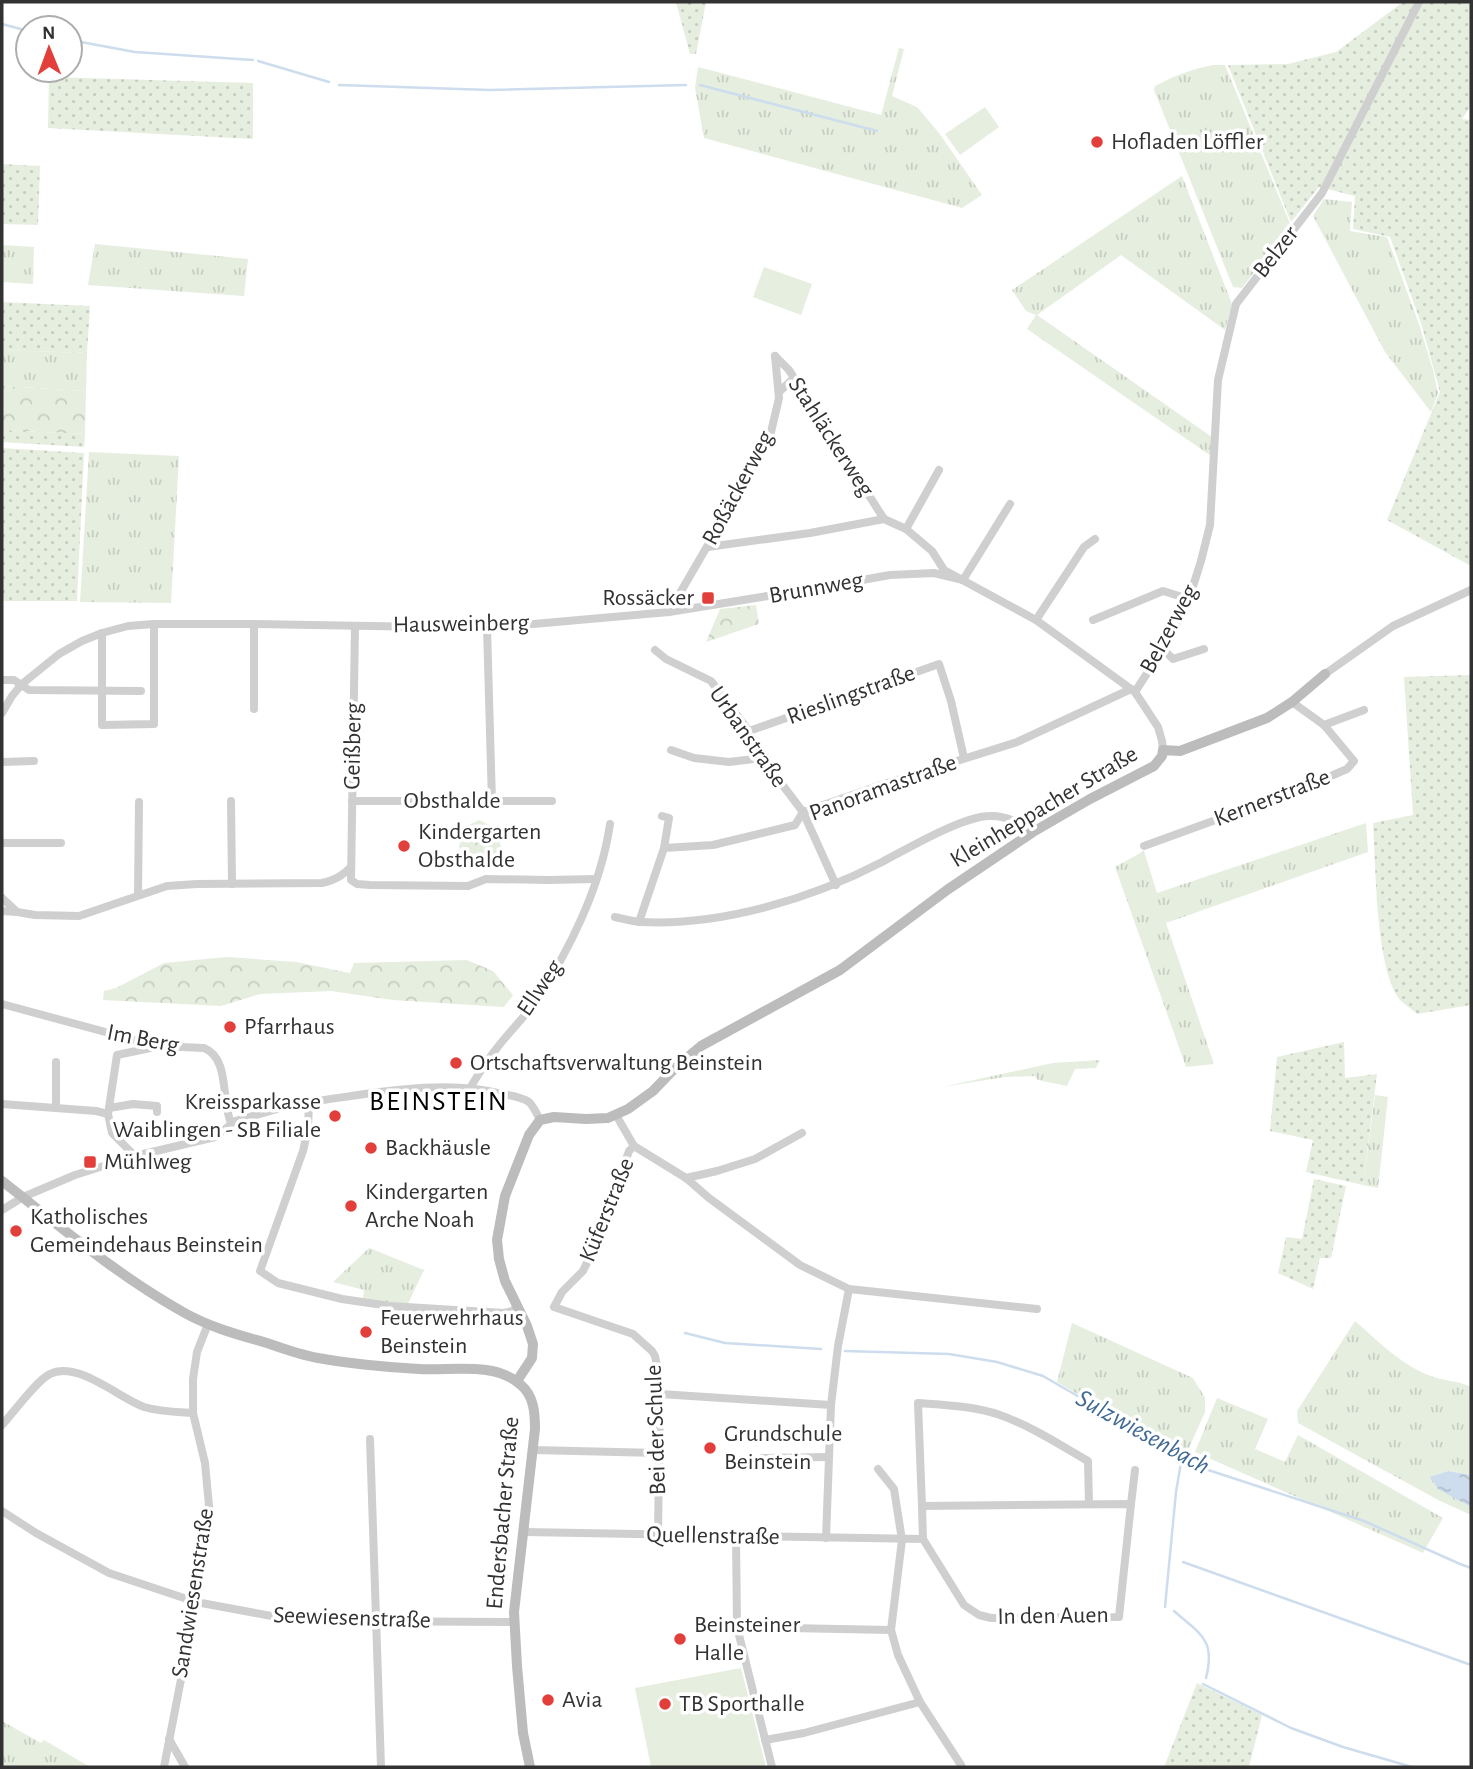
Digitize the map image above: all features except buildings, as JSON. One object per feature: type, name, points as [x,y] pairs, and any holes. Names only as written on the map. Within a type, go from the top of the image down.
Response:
[{"type":"street","name":"Belzer","points":[[1210,525],[1219,380],[1236,304],[1322,193],[1419,2]]},
{"type":"street","name":"Stahläckerweg","points":[[775,356],[789,370],[884,519]]},
{"type":"street","name":"Roßäckerweg","points":[[669,612],[760,457],[771,432],[779,398],[775,356]]},
{"type":"street","points":[[779,392],[794,378]]},
{"type":"street","points":[[906,529],[939,470]]},
{"type":"street","points":[[963,580],[1010,504]]},
{"type":"street","points":[[708,547],[810,533],[884,519]]},
{"type":"street","name":"Brunnweg","points":[[884,519],[906,529],[932,551],[944,570],[1036,621],[1133,690],[1157,727],[1163,750]]},
{"type":"street","name":"Belzerweg","points":[[1133,690],[1163,649],[1189,599],[1210,525]]},
{"type":"street","points":[[1036,621],[1084,547],[1095,539]]},
{"type":"street","name":"Brunnweg","points":[[669,612],[890,575],[934,573],[963,580]]},
{"type":"street","name":"Kleinheppacher Straße","points":[[615,1115],[653,1091],[701,1046],[840,970],[947,890],[1033,832],[1154,766],[1163,750],[1180,751],[1267,718],[1393,626],[1471,590]]},
{"type":"street","points":[[1093,621],[1163,591],[1189,599]]},
{"type":"street","name":"Hausweinberg","points":[[2,713],[22,684],[59,654],[82,641],[128,626],[254,624],[486,628],[669,612]]},
{"type":"street","points":[[102,633],[102,725],[154,724],[154,624]]},
{"type":"street","points":[[254,624],[254,709]]},
{"type":"street","name":"Geißberg","points":[[351,867],[355,626]]},
{"type":"street","points":[[486,628],[492,802]]},
{"type":"street","points":[[1163,649],[1173,659],[1204,649]]},
{"type":"street","name":"Urbanstraße","points":[[655,650],[666,659],[710,681],[749,731],[762,758],[803,812],[836,885]]},
{"type":"street","name":"Rieslingstraße","points":[[749,731],[939,664],[964,758]]},
{"type":"street","points":[[2,680],[14,680],[29,690],[141,691]]},
{"type":"street","name":"Panoramastraße","points":[[664,848],[713,845],[795,825],[803,812],[1017,742],[1133,690]]},
{"type":"street","name":"Kernerstraße","points":[[1144,846],[1301,789],[1347,769],[1354,761],[1324,726],[1292,702]]},
{"type":"street","points":[[1324,726],[1364,710]]},
{"type":"street","points":[[671,750],[694,758],[729,762],[762,758]]},
{"type":"street","points":[[2,762],[34,761]]},
{"type":"street","points":[[231,801],[232,884]]},
{"type":"street","name":"Obsthalde","points":[[352,801],[552,801]]},
{"type":"street","points":[[138,895],[139,802]]},
{"type":"street","points":[[639,922],[664,848],[669,818],[662,816]]},
{"type":"street","points":[[615,917],[639,922],[694,922],[751,911],[836,885],[961,823],[988,816],[1009,818],[1033,832]]},
{"type":"street","name":"Ellweg","points":[[470,1088],[556,969],[583,917],[607,848],[610,824]]},
{"type":"street","points":[[2,843],[61,843]]},
{"type":"street","points":[[2,911],[79,916],[167,886],[322,883],[335,880],[351,867]]},
{"type":"street","points":[[351,867],[351,880],[357,884],[370,885],[468,886],[486,879],[596,879]]},
{"type":"street","points":[[2,898],[17,912]]},
{"type":"street","name":"Im Berg","points":[[2,1004],[157,1046],[204,1048],[211,1051],[217,1057],[222,1073],[227,1115],[231,1123]]},
{"type":"street","points":[[135,1156],[112,1133],[108,1111],[117,1055],[157,1046]]},
{"type":"street","points":[[55,1062],[56,1108]]},
{"type":"street","points":[[2,1210],[23,1197],[75,1175],[135,1156],[215,1137],[231,1123],[288,1105],[418,1089],[470,1088],[526,1100],[540,1121],[554,1116],[593,1119],[615,1115],[634,1146],[686,1178],[736,1219],[800,1265],[849,1289],[1037,1309]]},
{"type":"street","points":[[309,1102],[308,1129],[303,1151],[260,1270],[278,1283],[342,1299],[390,1306],[504,1313],[517,1307]]},
{"type":"street","points":[[2,1104],[108,1111],[133,1104],[157,1106],[157,1112]]},
{"type":"street","name":"Endersbacher Straße","points":[[530,1767],[523,1733],[514,1612],[534,1450],[535,1414],[533,1402],[517,1381],[532,1359],[534,1350],[505,1282],[499,1259],[498,1240],[506,1196],[525,1143],[540,1121]]},
{"type":"street","points":[[686,1178],[755,1159],[802,1133]]},
{"type":"street","name":"Küferstraße","points":[[554,1307],[562,1292],[583,1271],[595,1246],[629,1152],[634,1146]]},
{"type":"street","points":[[2,1181],[118,1271],[208,1324],[315,1358],[368,1366],[478,1369],[501,1373],[517,1381]]},
{"type":"street","points":[[826,1538],[831,1405],[838,1346],[849,1289]]},
{"type":"street","name":"Bei der Schule","points":[[554,1307],[633,1334],[655,1356],[660,1394],[658,1535]]},
{"type":"street","name":"Sandwiesenstraße","points":[[164,1767],[210,1517],[205,1463],[193,1413],[193,1379],[197,1352],[208,1324]]},
{"type":"street","points":[[2,1425],[42,1379],[62,1370],[75,1371],[140,1406],[155,1411],[193,1413]]},
{"type":"street","points":[[660,1394],[831,1405]]},
{"type":"street","points":[[902,1540],[923,1539],[918,1403],[965,1407],[999,1415],[1031,1429],[1088,1461],[1089,1504]]},
{"type":"street","points":[[370,1439],[381,1767]]},
{"type":"street","points":[[534,1450],[659,1454]]},
{"type":"street","points":[[762,1458],[829,1457]]},
{"type":"street","points":[[878,1469],[894,1489],[902,1540],[891,1630],[898,1655],[920,1702],[961,1765]]},
{"type":"street","points":[[922,1506],[1131,1504],[1135,1470]]},
{"type":"street","name":"In den Auen","points":[[923,1539],[964,1605],[979,1615],[990,1618],[1119,1617],[1131,1504]]},
{"type":"street","name":"Seewiesenstraße","points":[[2,1511],[109,1573],[196,1602],[282,1618],[328,1621],[515,1622]]},
{"type":"street","name":"Quellenstraße","points":[[524,1532],[902,1540]]},
{"type":"street","points":[[736,1536],[737,1627],[772,1767]]},
{"type":"street","points":[[737,1627],[891,1630]]},
{"type":"street","points":[[765,1740],[804,1733],[920,1702]]},
{"type":"street","points":[[169,1739],[185,1767]]},
{"type":"green space","points":[[676,2],[706,2],[696,54],[690,54]]},
{"type":"green space","points":[[1403,2],[1471,2],[1471,106],[1462,119],[1471,120],[1471,566],[1387,520],[1440,392],[1421,323],[1390,237],[1353,229],[1355,196],[1319,187],[1291,222],[1228,65],[1288,64],[1336,52]]},
{"type":"green space","points":[[899,48],[904,49],[892,96],[917,107],[939,133],[982,195],[962,208],[704,138],[695,88],[698,67],[881,115]]},
{"type":"green space","points":[[1213,65],[1225,65],[1291,226],[1242,288],[1233,287],[1154,90],[1155,86],[1176,76]]},
{"type":"green space","points":[[84,78],[253,83],[253,139],[48,128],[49,84],[84,84]]},
{"type":"green space","points":[[985,107],[999,127],[960,155],[945,134]]},
{"type":"green space","points":[[2,164],[40,166],[38,225],[2,224]]},
{"type":"green space","points":[[1182,176],[1232,304],[1225,330],[1121,255],[1037,315],[1212,437],[1211,456],[1027,329],[1036,315],[1026,311],[1012,290]]},
{"type":"green space","points":[[1324,199],[1352,202],[1350,231],[1387,237],[1433,370],[1438,393],[1431,412],[1385,352],[1313,216]]},
{"type":"green space","points":[[95,244],[248,259],[244,296],[88,285]]},
{"type":"green space","points":[[2,245],[34,247],[33,284],[2,282]]},
{"type":"green space","points":[[764,267],[812,284],[801,315],[753,297]]},
{"type":"green space","points":[[2,302],[90,306],[87,353],[2,350]]},
{"type":"green space","points":[[2,350],[87,353],[86,391],[2,386]]},
{"type":"green space","points":[[2,386],[86,391],[85,434],[2,430]]},
{"type":"green space","points":[[2,430],[85,434],[84,447],[2,442]]},
{"type":"green space","points":[[2,448],[84,453],[77,601],[2,601]]},
{"type":"green space","points":[[89,452],[179,456],[171,603],[80,602]]},
{"type":"green space","points":[[756,605],[759,624],[706,642],[720,609]]},
{"type":"green space","points":[[1471,675],[1471,1005],[1417,1014],[1400,1000],[1386,965],[1378,915],[1373,823],[1413,815],[1404,677]]},
{"type":"green space","points":[[479,820],[497,829],[501,847],[491,862],[469,862],[459,847],[463,828]]},
{"type":"green space","points":[[1366,823],[1368,852],[1166,923],[1214,1064],[1186,1067],[1115,867],[1144,851],[1157,893]]},
{"type":"green space","points":[[227,957],[296,962],[350,973],[354,963],[467,960],[493,971],[513,995],[504,1007],[393,1000],[331,991],[260,994],[221,1006],[103,1000],[104,991],[116,988],[164,963]]},
{"type":"green space","points":[[1344,1042],[1345,1078],[1377,1074],[1363,1185],[1306,1172],[1313,1140],[1270,1131],[1277,1057]]},
{"type":"green space","points":[[1100,1060],[1096,1068],[1075,1069],[1067,1086],[1038,1080],[1035,1076],[1005,1077],[942,1087],[1053,1063]]},
{"type":"green space","points":[[445,1091],[446,1110],[415,1108],[415,1094]]},
{"type":"green space","points":[[1375,1095],[1388,1097],[1378,1188],[1363,1185]]},
{"type":"green space","points":[[1314,1179],[1346,1186],[1331,1258],[1320,1258],[1313,1289],[1278,1273],[1286,1237],[1302,1239]]},
{"type":"green space","points":[[369,1248],[424,1270],[408,1304],[363,1298],[364,1290],[333,1282]]},
{"type":"green space","points":[[1355,1321],[1408,1365],[1433,1377],[1471,1387],[1471,1475],[1448,1471],[1431,1477],[1471,1507],[1471,1515],[1440,1501],[1298,1423],[1297,1411]]},
{"type":"green space","points":[[1072,1323],[1193,1378],[1205,1398],[1205,1412],[1185,1457],[1057,1382]]},
{"type":"green space","points":[[1217,1398],[1268,1419],[1255,1449],[1285,1462],[1298,1435],[1443,1518],[1423,1553],[1195,1452]]},
{"type":"green space","points":[[741,1668],[766,1767],[651,1767],[635,1688]]},
{"type":"green space","points":[[1197,1683],[1262,1715],[1249,1767],[1164,1767]]},
{"type":"green space","points":[[2,1721],[41,1743],[44,1740],[90,1767],[2,1765]]},
{"type":"water","points":[[1448,1471],[1471,1475],[1471,1507],[1438,1489],[1430,1477]]},
{"type":"waterway","points":[[2,24],[14,27]]},
{"type":"waterway","points":[[84,43],[135,52],[253,60]]},
{"type":"waterway","points":[[258,61],[329,82]]},
{"type":"waterway","points":[[339,85],[490,90],[686,85]]},
{"type":"waterway","points":[[700,85],[877,131]]},
{"type":"waterway","name":"Sulzwiesenbach","points":[[685,1333],[725,1343],[821,1349]]},
{"type":"waterway","name":"Sulzwiesenbach","points":[[845,1351],[949,1354],[997,1362],[1043,1376],[1202,1468],[1364,1521],[1471,1568]]},
{"type":"waterway","points":[[1165,1607],[1182,1457]]},
{"type":"waterway","points":[[1183,1562],[1471,1665]]},
{"type":"waterway","points":[[1174,1611],[1204,1638],[1209,1654],[1206,1678]]},
{"type":"waterway","points":[[1203,1684],[1291,1728],[1343,1747],[1412,1767]]},
{"type":"place","name":"Hofladen Löffler","points":[[1097,142]]},
{"type":"place","name":"Rossäcker","points":[[708,598]]},
{"type":"place","name":"Kindergarten Obsthalde","points":[[404,846]]},
{"type":"place","name":"Pfarrhaus","points":[[230,1027]]},
{"type":"place","name":"Ortschaftsverwaltung Beinstein","points":[[456,1063]]},
{"type":"place","name":"Kreissparkasse Waiblingen - SB Filiale","points":[[335,1116]]},
{"type":"place","name":"Backhäusle","points":[[371,1148]]},
{"type":"place","name":"Mühlweg","points":[[90,1162]]},
{"type":"place","name":"Kindergarten Arche Noah","points":[[351,1206]]},
{"type":"place","name":"Katholisches Gemeindehaus Beinstein","points":[[16,1231]]},
{"type":"place","name":"Feuerwehrhaus Beinstein","points":[[366,1332]]},
{"type":"place","name":"Grundschule Beinstein","points":[[710,1448]]},
{"type":"place","name":"Beinsteiner Halle","points":[[680,1639]]},
{"type":"place","name":"Avia","points":[[548,1700]]},
{"type":"place","name":"TB Sporthalle","points":[[665,1704]]},
{"type":"district","name":"BEINSTEIN","points":[[439,1102]]}]
